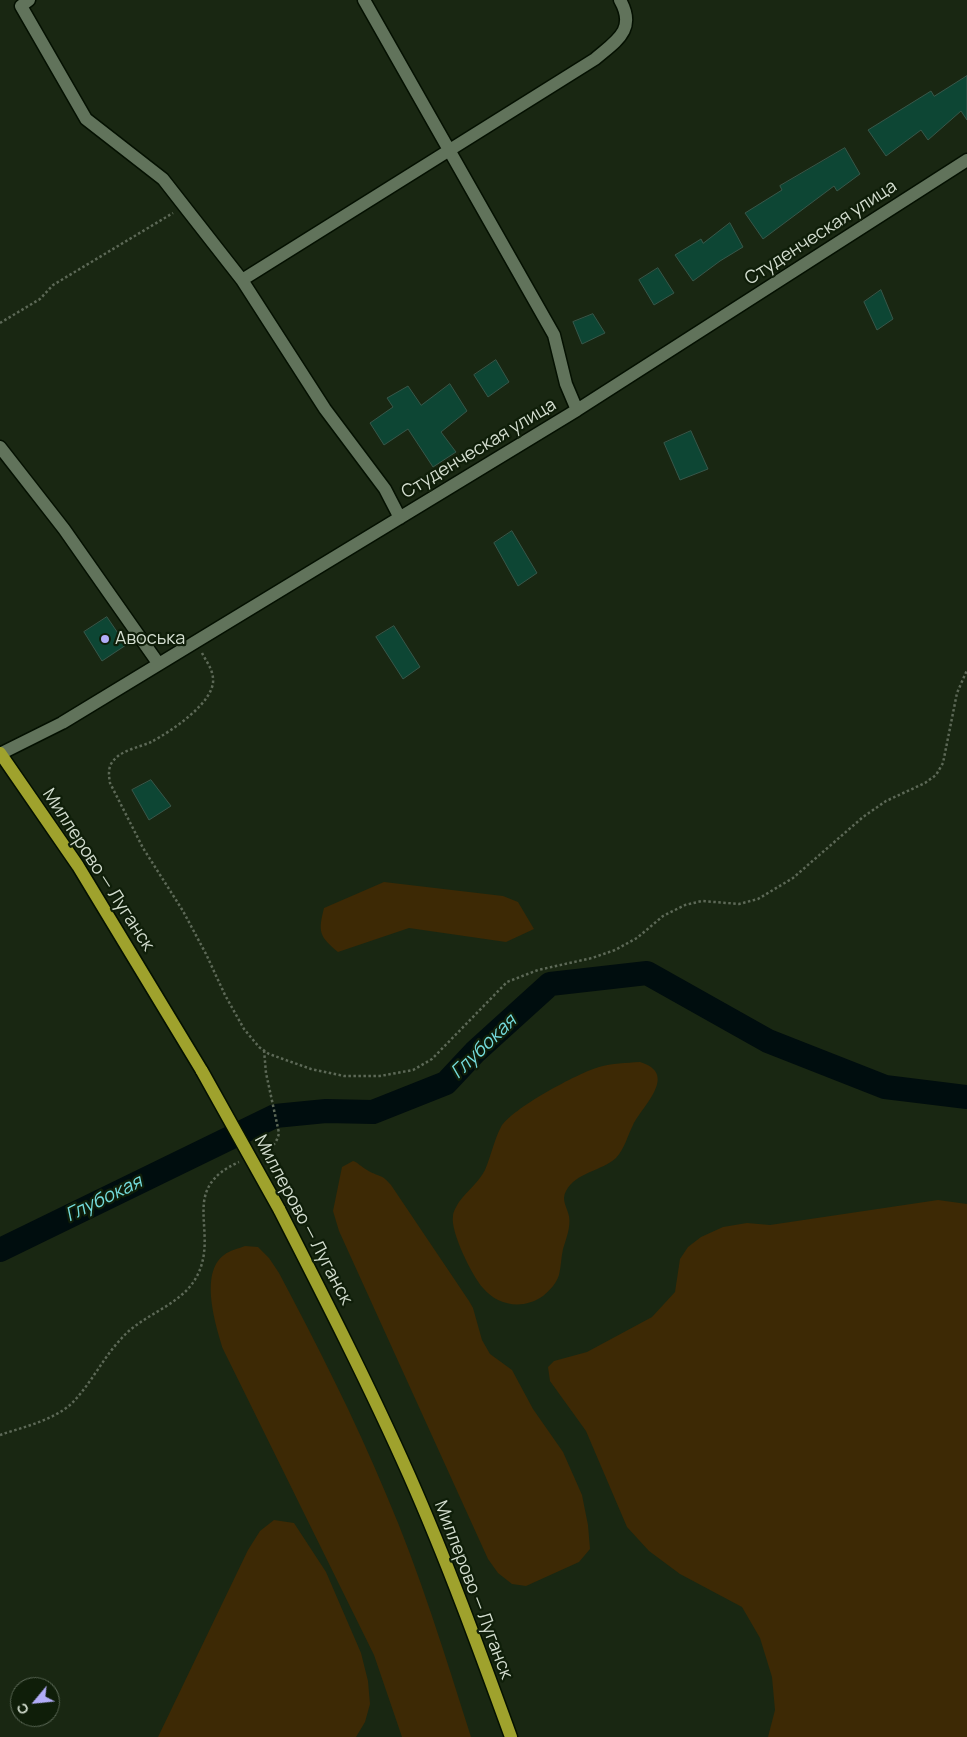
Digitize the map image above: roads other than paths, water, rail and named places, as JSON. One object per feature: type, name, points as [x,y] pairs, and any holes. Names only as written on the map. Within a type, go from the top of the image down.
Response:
[{"type":"main road","name":"Миллерово — Луганск","points":[[0,753],[78,866],[202,1071],[279,1209],[337,1322],[409,1476],[471,1627],[511,1737]]},
{"type":"street","points":[[29,0],[21,6],[86,119],[163,179],[242,280],[325,409],[385,489],[400,518]]},
{"type":"street","points":[[364,0],[451,150],[554,335],[566,384],[577,410]]},
{"type":"street","points":[[242,280],[595,59],[617,41],[625,31],[628,20],[620,0]]},
{"type":"street","name":"Студенческая улица","points":[[0,753],[62,723],[577,410],[967,160]]},
{"type":"street","points":[[0,447],[64,529],[158,663]]},
{"type":"waterway","name":"Глубокая","points":[[0,1250],[275,1116],[326,1111],[373,1112],[446,1083],[475,1052],[550,984],[647,973],[768,1041],[885,1087],[967,1097]]},
{"type":"place","name":"Авоська","points":[[105,639]]}]
